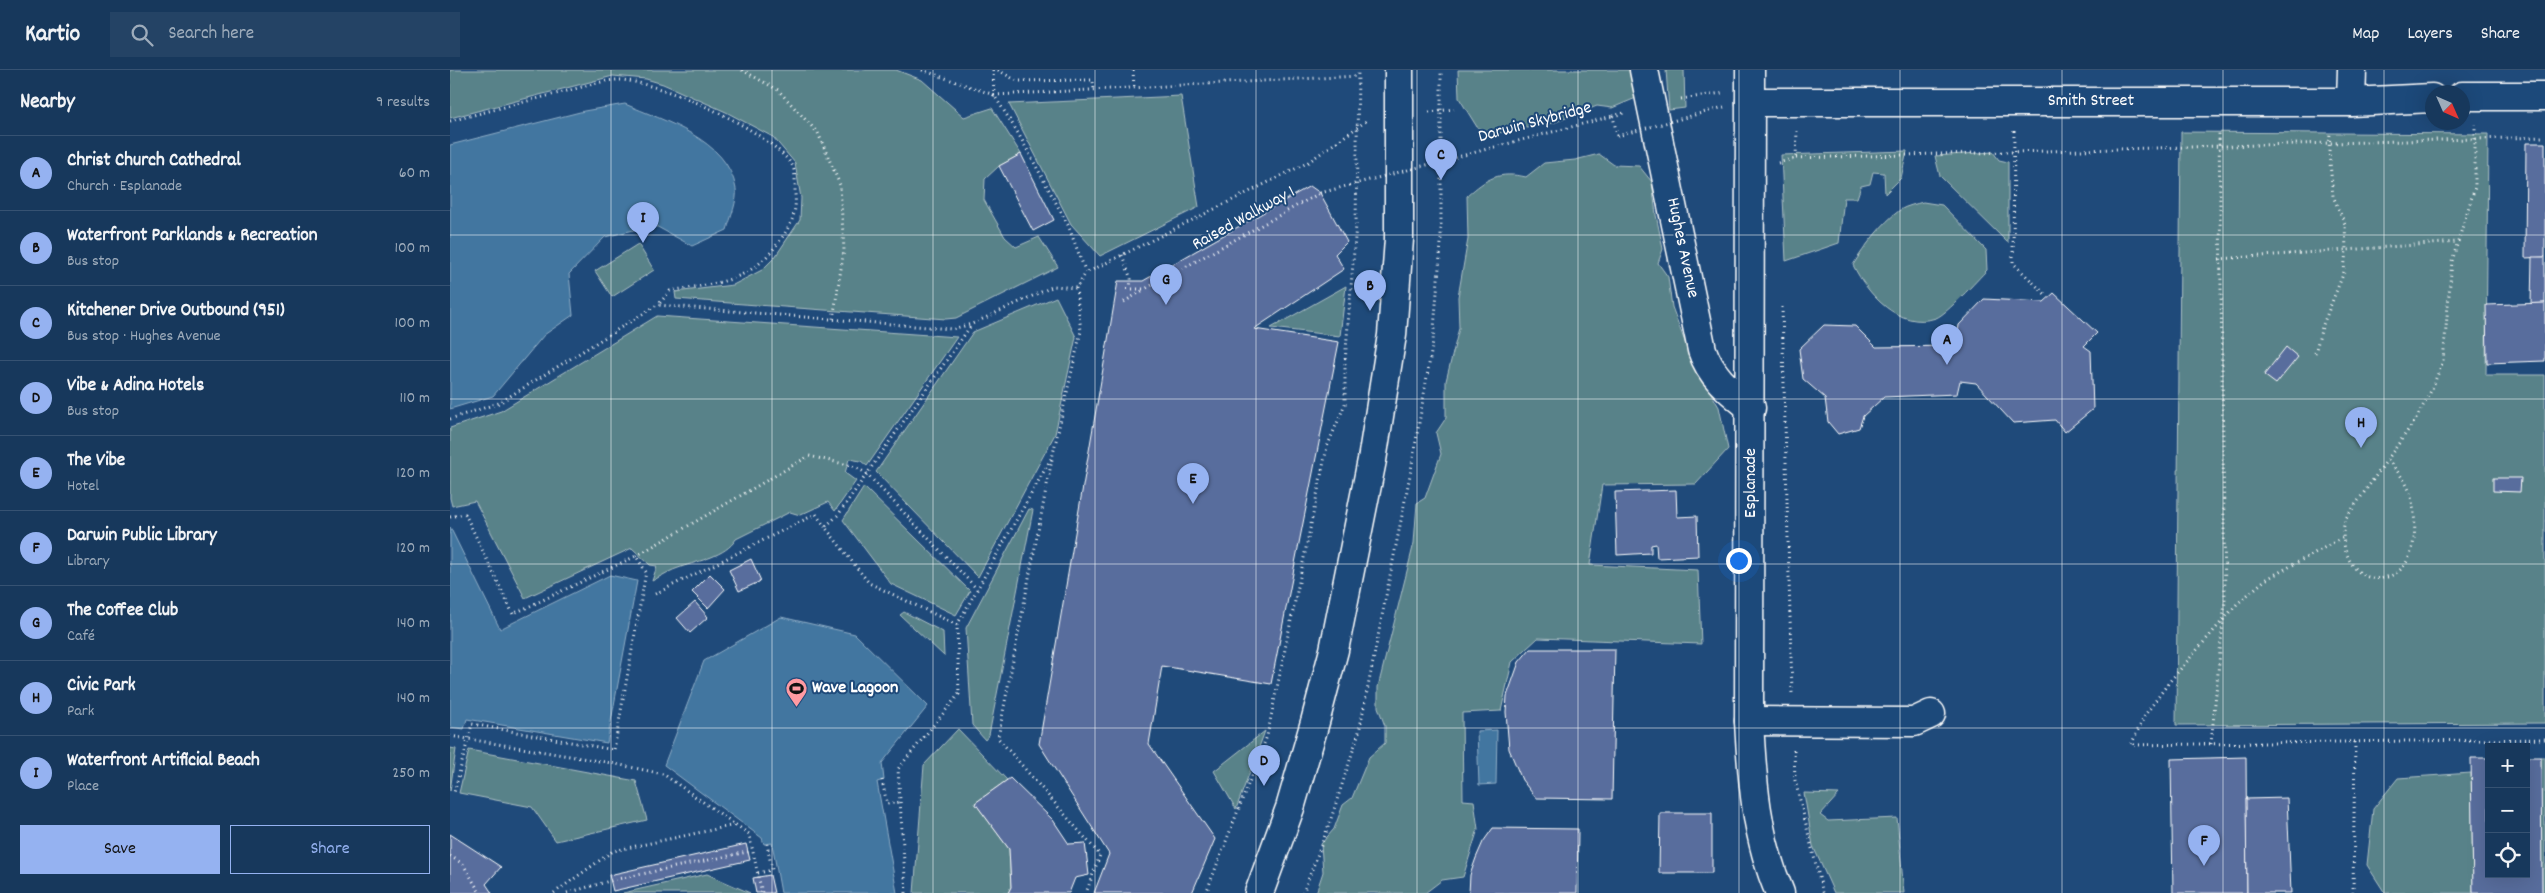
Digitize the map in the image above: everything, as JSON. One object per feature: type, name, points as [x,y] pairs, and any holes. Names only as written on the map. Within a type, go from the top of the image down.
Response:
[{"type":"street","points":[[1258,893],[1290,808],[1334,650],[1372,460],[1392,335],[1399,239],[1400,70]]},
{"type":"street","name":"Hughes Avenue","points":[[1644,70],[1702,350],[1712,372],[1719,381],[1751,408]]},
{"type":"street","name":"Esplanade","points":[[1750,70],[1751,408],[1749,721],[1752,782],[1758,817],[1764,849],[1780,893]]},
{"type":"street","points":[[2342,101],[2352,70]]},
{"type":"street","points":[[2470,96],[2545,96]]},
{"type":"street","name":"Smith Street","points":[[1750,102],[2342,101],[2425,98]]},
{"type":"street","points":[[1749,721],[1914,722],[1931,714]]},
{"type":"path","points":[[742,70],[778,90],[818,133],[840,185],[844,250],[833,319]]},
{"type":"path","points":[[922,70],[994,95],[1358,76]]},
{"type":"path","points":[[993,70],[994,95],[1018,133],[1068,225],[1086,273]]},
{"type":"path","points":[[998,70],[1017,81],[1093,80],[1094,90]]},
{"type":"path","points":[[1133,70],[1134,88]]},
{"type":"path","points":[[1206,893],[1267,736],[1327,447],[1345,404],[1345,362],[1356,225],[1358,70]]},
{"type":"path","points":[[450,121],[587,86],[621,80],[662,89],[724,116],[770,143],[793,166],[796,201],[793,222],[771,254],[759,266],[732,280],[670,291],[657,305],[499,403],[450,419]]},
{"type":"path","points":[[1674,100],[1724,92]]},
{"type":"path","points":[[2014,101],[2013,263],[2047,296]]},
{"type":"path","points":[[2211,744],[2224,621],[2218,101]]},
{"type":"path","points":[[2315,353],[2322,328],[2344,272],[2346,250],[2345,224],[2333,196],[2329,151],[2342,101]]},
{"type":"path","name":"Darwin Skybridge","points":[[1320,193],[1613,116],[1618,136],[1724,108]]},
{"type":"path","points":[[1423,112],[1454,109]]},
{"type":"path","points":[[2388,460],[2408,488],[2413,505],[2414,537],[2405,564],[2389,577],[2370,577],[2362,574],[2349,560],[2342,538],[2346,518],[2416,419],[2431,391],[2443,361],[2452,261],[2475,187],[2470,111]]},
{"type":"path","points":[[1086,893],[1100,855],[998,738],[1053,454],[1081,330],[1076,288],[1086,273],[1307,163],[1356,128]]},
{"type":"path","points":[[1796,158],[2545,137]]},
{"type":"path","points":[[1778,164],[1778,173]]},
{"type":"path","name":"Raised Walkway 1","points":[[1122,255],[1132,279],[1131,288],[1127,289],[1145,289],[1320,193]]},
{"type":"path","points":[[2220,259],[2458,242]]},
{"type":"path","points":[[657,305],[952,329],[972,324],[1054,286],[1076,288]]},
{"type":"path","points":[[1124,302],[1145,289]]},
{"type":"path","points":[[1782,303],[1793,701]]},
{"type":"path","points":[[825,527],[838,515],[972,324]]},
{"type":"path","points":[[906,893],[898,769],[960,694],[957,625],[1053,454]]},
{"type":"path","points":[[450,517],[465,514],[513,614],[636,556],[809,456],[853,466],[866,473],[978,588]]},
{"type":"path","points":[[655,594],[816,514],[870,583],[957,625]]},
{"type":"path","points":[[2342,538],[2265,580],[2237,604],[2186,662],[2145,715],[2131,745],[2545,739]]},
{"type":"path","points":[[454,793],[472,724],[614,750],[646,572],[636,556]]},
{"type":"path","points":[[450,736],[664,774],[749,834],[762,893]]},
{"type":"path","points":[[1794,740],[1795,780],[1823,893]]},
{"type":"path","points":[[2353,893],[2356,742]]},
{"type":"path","points":[[882,780],[887,804],[900,802]]},
{"type":"path","points":[[554,893],[613,851],[735,824]]},
{"type":"path","points":[[758,873],[772,870],[767,844]]},
{"type":"path","points":[[568,893],[614,880],[752,851]]},
{"type":"path","points":[[450,856],[463,864],[480,893]]},
{"type":"green space","points":[[450,70],[896,70],[922,80],[964,117],[992,108],[1021,154],[999,166],[985,179],[984,200],[1005,237],[1016,247],[1039,237],[1058,267],[956,318],[946,319],[676,299],[675,292],[733,285],[762,270],[775,257],[800,220],[801,198],[795,163],[773,137],[726,112],[663,84],[646,79],[613,76],[450,118]]},
{"type":"green space","points":[[1458,70],[1631,70],[1636,98],[1612,108],[1597,106],[1553,123],[1493,134],[1477,127],[1459,98]]},
{"type":"green space","points":[[1666,70],[1684,70],[1685,108],[1669,110]]},
{"type":"green space","points":[[1181,96],[1199,207],[1100,256],[1071,224],[1009,104]]},
{"type":"green space","points":[[2181,132],[2488,134],[2486,375],[2545,375],[2545,723],[2176,725]]},
{"type":"green space","points":[[1907,151],[1901,178],[1885,194],[1884,173],[1873,172],[1870,184],[1861,186],[1857,198],[1844,198],[1839,243],[1786,261],[1781,155]]},
{"type":"green space","points":[[1993,152],[1999,160],[2008,162],[2008,243],[1940,176],[1935,156]]},
{"type":"green space","points":[[1599,154],[1614,165],[1639,166],[1652,182],[1663,249],[1658,263],[1668,277],[1672,307],[1692,361],[1719,407],[1728,449],[1696,484],[1602,485],[1590,565],[1698,570],[1701,644],[1538,638],[1512,662],[1501,711],[1462,713],[1463,800],[1474,801],[1478,829],[1463,877],[1442,880],[1425,893],[1316,893],[1323,872],[1321,844],[1334,829],[1343,805],[1352,798],[1369,757],[1385,743],[1385,726],[1378,707],[1378,687],[1414,543],[1417,503],[1425,498],[1441,454],[1436,433],[1446,418],[1446,381],[1459,328],[1458,297],[1468,239],[1467,196],[1487,180],[1508,175],[1526,177],[1544,163],[1575,160]]},
{"type":"green space","points":[[1923,202],[1942,205],[1986,250],[1987,270],[1941,315],[1936,318],[1922,320],[1910,319],[1886,307],[1867,288],[1853,265],[1886,222],[1905,207]]},
{"type":"green space","points":[[638,244],[654,270],[612,297],[595,271]]},
{"type":"green space","points":[[1346,286],[1340,336],[1271,328]]},
{"type":"green space","points":[[1056,297],[1076,337],[1055,434],[978,577],[876,472],[973,332]]},
{"type":"green space","points":[[657,316],[957,337],[867,466],[861,461],[849,459],[845,473],[856,481],[835,511],[828,502],[800,515],[790,512],[736,539],[726,550],[719,554],[674,570],[652,581],[657,566],[650,565],[632,548],[525,598],[475,501],[452,506],[450,498],[450,428],[501,411]]},
{"type":"green space","points":[[864,487],[970,591],[956,615],[891,584],[843,520]]},
{"type":"green space","points":[[1029,509],[1033,510],[989,735],[985,740],[972,725],[966,628]]},
{"type":"green space","points":[[904,612],[943,632],[944,656],[900,615]]},
{"type":"green space","points":[[958,729],[1007,780],[975,803],[1009,849],[1011,887],[1008,893],[914,893],[924,765]]},
{"type":"green space","points":[[1265,731],[1236,809],[1214,771]]},
{"type":"green space","points":[[450,748],[456,749],[450,791]]},
{"type":"green space","points":[[469,750],[636,781],[647,820],[556,841],[532,807],[459,793]]},
{"type":"green space","points":[[2541,757],[2545,757],[2545,893],[2542,893]]},
{"type":"green space","points":[[2471,773],[2473,893],[2385,893],[2367,865],[2373,809],[2398,778]]},
{"type":"green space","points":[[1804,793],[1839,794],[1820,815],[1828,821],[1897,818],[1904,893],[1834,893],[1813,846]]},
{"type":"green space","points":[[707,874],[750,893],[623,893]]},
{"type":"water","points":[[625,104],[692,134],[721,157],[731,172],[736,189],[735,204],[727,230],[692,246],[654,225],[605,237],[569,274],[573,315],[544,335],[493,396],[450,409],[450,145],[584,111]]},
{"type":"water","points":[[450,527],[500,629],[610,575],[637,581],[607,743],[467,719],[464,729],[450,727]]},
{"type":"water","points":[[781,617],[855,634],[928,706],[882,763],[884,780],[877,782],[897,893],[781,893],[772,843],[764,844],[762,838],[664,765],[704,661]]},
{"type":"water","points":[[1497,730],[1496,784],[1479,785],[1477,731]]},
{"type":"building","points":[[2526,143],[2545,143],[2545,257],[2525,258]]},
{"type":"building","points":[[1021,154],[1054,220],[1033,231],[999,166]]},
{"type":"building","points":[[1310,186],[1320,193],[1347,242],[1335,254],[1344,269],[1254,329],[1339,342],[1271,684],[1162,666],[1149,744],[1215,839],[1192,893],[1094,893],[1109,854],[1039,744],[1118,281],[1143,281]]},
{"type":"building","points":[[2532,257],[2545,257],[2545,303],[2531,304]]},
{"type":"building","points":[[2054,293],[2097,333],[2084,346],[2091,351],[2093,409],[2065,432],[2055,420],[2013,423],[1976,383],[1960,381],[1957,394],[1884,397],[1863,416],[1859,428],[1838,434],[1828,422],[1825,398],[1803,379],[1799,349],[1824,325],[1855,326],[1876,347],[1956,346],[1959,325],[1984,299],[2044,302]]},
{"type":"building","points":[[2545,303],[2545,361],[2487,363],[2486,305]]},
{"type":"building","points":[[2286,347],[2298,357],[2276,384],[2264,375]]},
{"type":"building","points":[[2493,478],[2521,478],[2520,492],[2493,491]]},
{"type":"building","points":[[1676,490],[1677,517],[1697,516],[1698,556],[1657,558],[1656,544],[1651,545],[1651,553],[1617,555],[1615,492]]},
{"type":"building","points":[[751,559],[761,581],[739,591],[729,570]]},
{"type":"building","points":[[710,574],[725,589],[708,608],[692,592]]},
{"type":"building","points":[[695,602],[708,617],[690,633],[677,618]]},
{"type":"building","points":[[1530,649],[1615,649],[1612,799],[1536,798],[1522,780],[1509,749],[1506,712],[1507,696],[1519,662]]},
{"type":"building","points":[[2246,757],[2247,893],[2173,893],[2171,759]]},
{"type":"building","points":[[2530,757],[2541,757],[2542,893],[2473,893],[2471,758],[2485,758],[2485,878],[2530,878]]},
{"type":"building","points":[[1010,778],[1053,820],[1069,844],[1085,843],[1089,875],[1075,878],[1069,893],[1008,893],[1011,887],[1009,849],[975,803]]},
{"type":"building","points":[[2287,798],[2291,893],[2247,893],[2246,799]]},
{"type":"building","points":[[1660,813],[1712,813],[1712,873],[1659,873]]},
{"type":"building","points":[[1493,828],[1578,829],[1577,893],[1469,893],[1470,875],[1476,858],[1483,842]]},
{"type":"building","points":[[450,834],[501,867],[486,884],[492,893],[450,893]]},
{"type":"building","points":[[746,844],[750,860],[613,891],[609,875]]},
{"type":"building","points":[[770,875],[774,893],[756,893],[753,878]]},
{"type":"place","name":"Kitchener Drive Outbound (951)","points":[[1441,180]]},
{"type":"place","name":"Waterfront Artificial Beach","points":[[643,243]]},
{"type":"place","name":"The Coffee Club","points":[[1166,305]]},
{"type":"place","name":"Waterfront Parklands & Recreation","points":[[1370,311]]},
{"type":"place","name":"Christ Church Cathedral","points":[[1947,365]]},
{"type":"place","name":"Civic Park","points":[[2361,448]]},
{"type":"place","name":"The Vibe","points":[[1193,504]]},
{"type":"place","name":"Wave Lagoon","points":[[796,707]]},
{"type":"place","name":"Vibe & Adina Hotels","points":[[1264,786]]},
{"type":"place","name":"Darwin Public Library","points":[[2204,866]]}]
